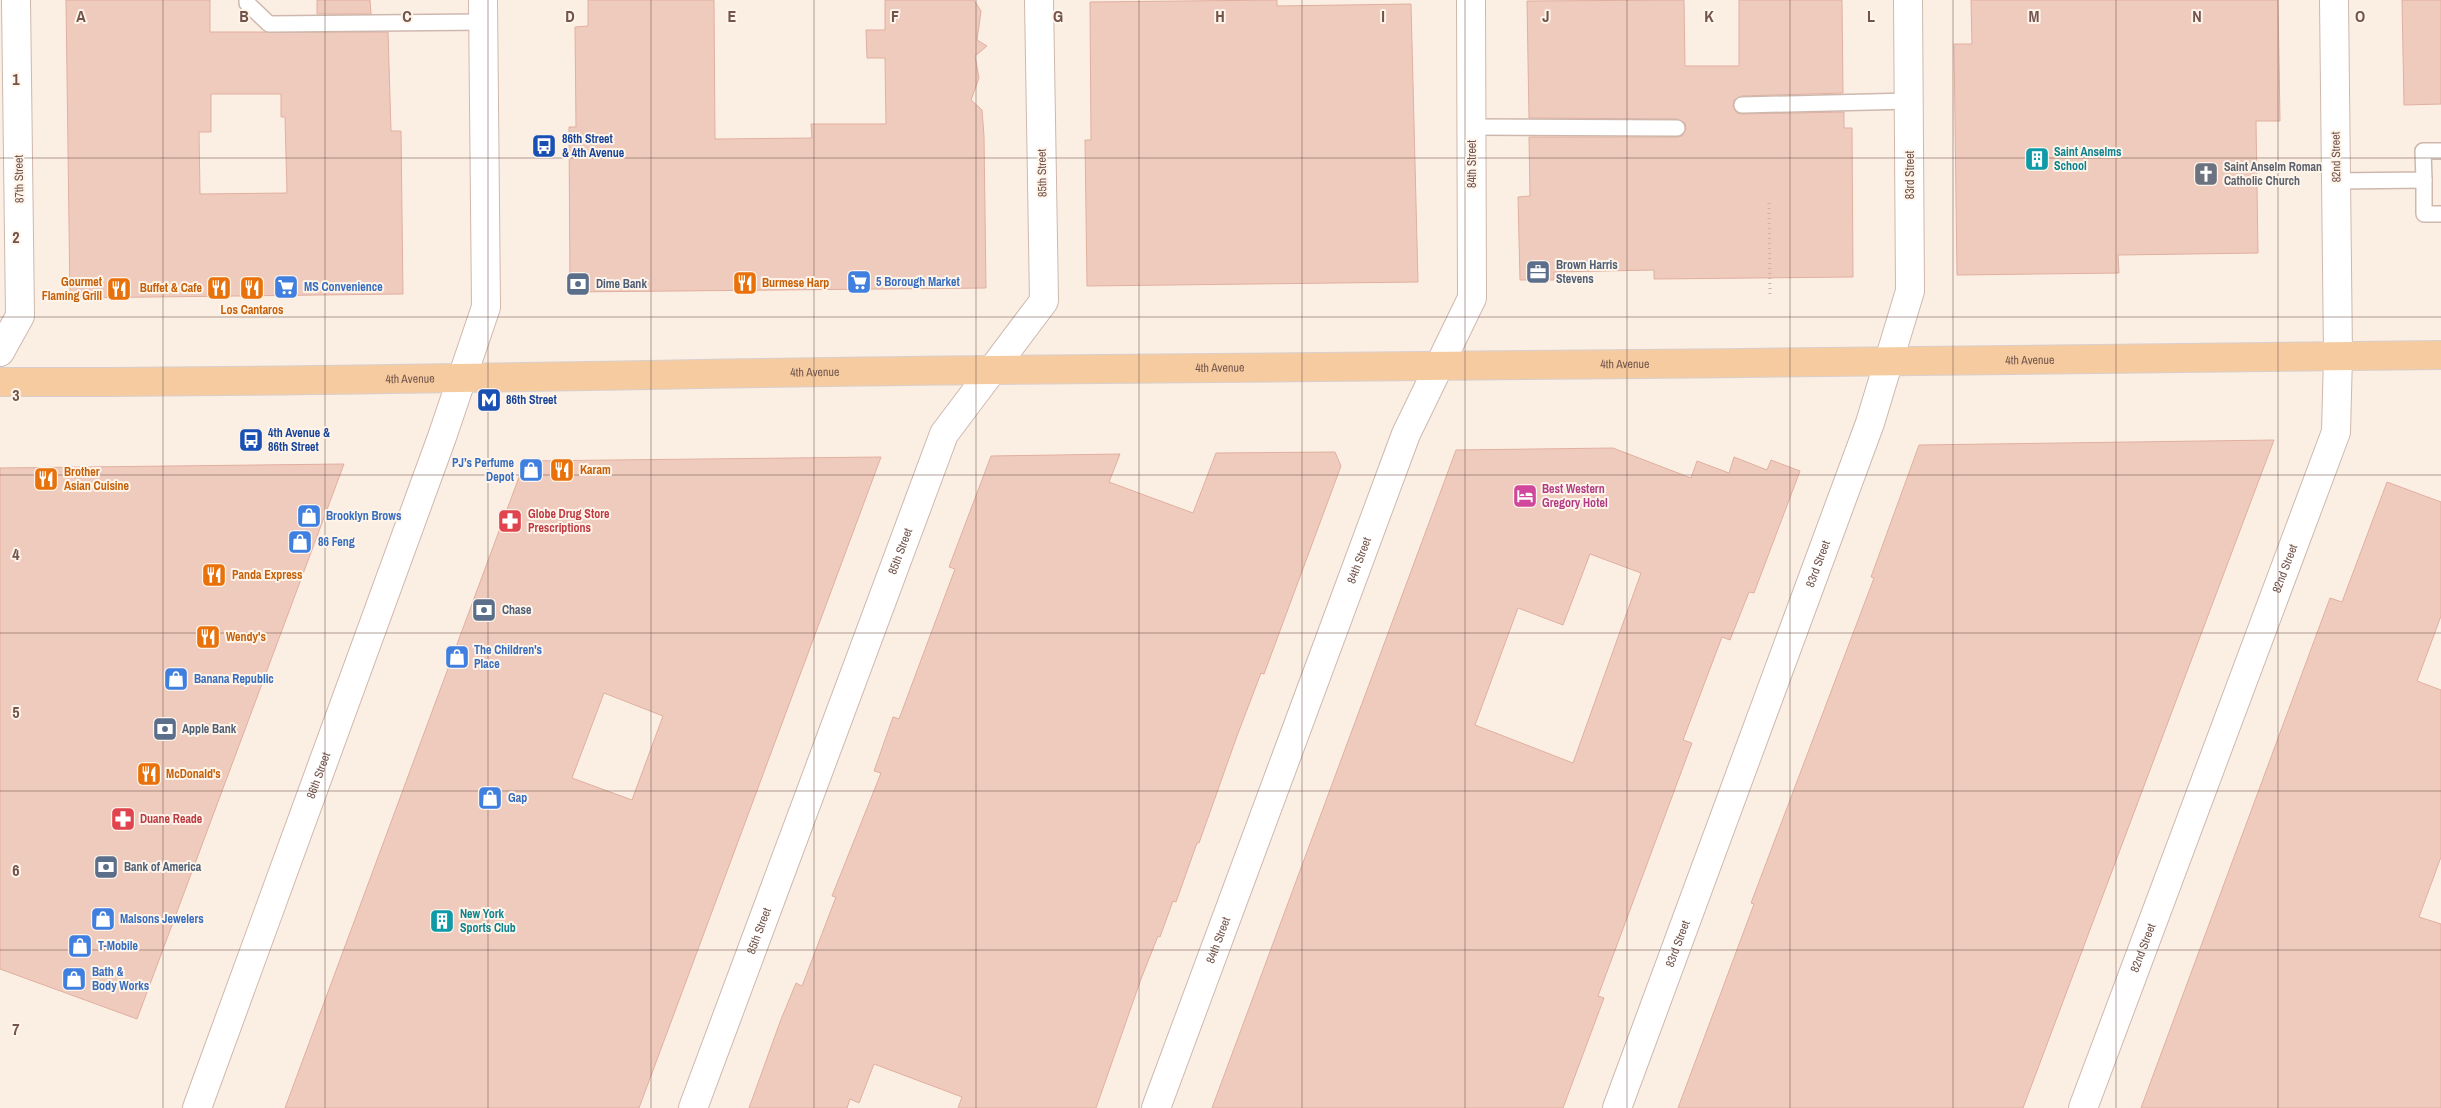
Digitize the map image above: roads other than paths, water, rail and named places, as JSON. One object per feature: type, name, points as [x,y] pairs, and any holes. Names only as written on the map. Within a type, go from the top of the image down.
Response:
[{"type":"main road","name":"4th Avenue","points":[[0,382],[462,379],[994,370],[1439,367],[2441,355]]},
{"type":"street","name":"87th Street","points":[[0,352],[20,316],[16,0]]},
{"type":"street","name":"85th Street","points":[[693,1108],[944,434],[994,370],[1044,301],[1039,0]]},
{"type":"street","name":"84th Street","points":[[1156,1108],[1406,434],[1472,298],[1473,127],[1471,0]]},
{"type":"street","name":"83rd Street","points":[[1617,1108],[1870,423],[1910,291],[1908,0]]},
{"type":"street","name":"82nd Street","points":[[2083,1108],[2336,432],[2338,356],[2334,0]]},
{"type":"street","name":"86th Street","points":[[197,1108],[462,379],[486,307],[483,11]]},
{"type":"lane","points":[[247,0],[247,3],[269,24],[483,11]]},
{"type":"lane","points":[[1742,105],[1910,101]]},
{"type":"lane","points":[[1473,127],[1677,128]]},
{"type":"lane","points":[[2441,151],[2423,151],[2424,214],[2441,214]]},
{"type":"lane","points":[[2336,181],[2424,180]]},
{"type":"place","name":"86th Street & 4th Avenue","points":[[544,146]]},
{"type":"place","name":"Saint Anselms School","points":[[2037,159]]},
{"type":"place","name":"Saint Anselm Roman Catholic Church","points":[[2206,174]]},
{"type":"place","name":"Brown Harris Stevens","points":[[1538,272]]},
{"type":"place","name":"5 Borough Market","points":[[859,282]]},
{"type":"place","name":"Burmese Harp","points":[[745,283]]},
{"type":"place","name":"Dime Bank","points":[[578,284]]},
{"type":"place","name":"MS Convenience","points":[[286,287]]},
{"type":"place","name":"Buffet & Cafe","points":[[219,288]]},
{"type":"place","name":"Los Cantaros","points":[[252,288]]},
{"type":"place","name":"Gourmet Flaming Grill","points":[[119,289]]},
{"type":"place","name":"86th Street","points":[[489,400]]},
{"type":"place","name":"4th Avenue & 86th Street","points":[[251,440]]},
{"type":"place","name":"PJ’s Perfume Depot","points":[[531,470]]},
{"type":"place","name":"Karam","points":[[562,470]]},
{"type":"place","name":"Brother Asian Cuisine","points":[[46,479]]},
{"type":"place","name":"Best Western Gregory Hotel","points":[[1525,496]]},
{"type":"place","name":"Brooklyn Brows","points":[[309,516]]},
{"type":"place","name":"Globe Drug Store Prescriptions","points":[[510,521]]},
{"type":"place","name":"86 Feng","points":[[300,542]]},
{"type":"place","name":"Panda Express","points":[[214,575]]},
{"type":"place","name":"Chase","points":[[484,610]]},
{"type":"place","name":"Wendy's","points":[[208,637]]},
{"type":"place","name":"The Children's Place","points":[[457,657]]},
{"type":"place","name":"Banana Republic","points":[[176,679]]},
{"type":"place","name":"Apple Bank","points":[[165,729]]},
{"type":"place","name":"McDonald's","points":[[149,774]]},
{"type":"place","name":"Gap","points":[[490,798]]},
{"type":"place","name":"Duane Reade","points":[[123,819]]},
{"type":"place","name":"Bank of America","points":[[106,867]]},
{"type":"place","name":"Malsons Jewelers","points":[[103,919]]},
{"type":"place","name":"New York Sports Club","points":[[442,921]]},
{"type":"place","name":"T-Mobile","points":[[80,946]]},
{"type":"place","name":"Bath & Body Works","points":[[74,979]]}]
